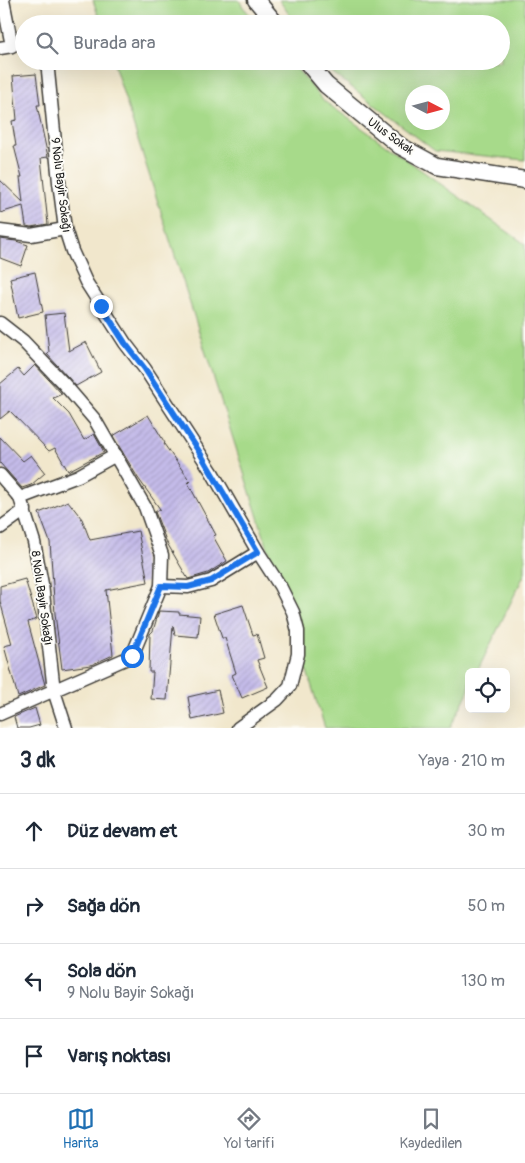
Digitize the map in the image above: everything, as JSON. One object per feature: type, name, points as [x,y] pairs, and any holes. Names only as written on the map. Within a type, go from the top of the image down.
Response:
[{"type":"street","points":[[3,0],[12,46]]},
{"type":"street","points":[[256,0],[268,15]]},
{"type":"street","name":"9 Nolu Bayir Sokağı","points":[[48,70],[65,228],[72,251],[86,282],[212,472],[280,586],[293,612],[298,632],[298,654],[290,686],[277,700],[238,728]]},
{"type":"street","name":"Ulus Sokak","points":[[314,70],[326,85],[400,146],[438,166],[525,180]]},
{"type":"street","points":[[0,231],[31,235],[65,228]]},
{"type":"street","points":[[0,323],[23,341],[95,420],[145,507],[162,555],[161,586],[132,656],[0,714]]},
{"type":"street","points":[[0,528],[22,504],[116,455]]},
{"type":"street","name":"8 Nolu Bayir Sokağı","points":[[0,475],[22,504],[34,542],[42,584],[54,691],[66,728]]},
{"type":"street","points":[[161,586],[188,587],[211,581],[258,552]]},
{"type":"green space","points":[[93,0],[239,0],[250,15],[98,15]]},
{"type":"green space","points":[[279,0],[525,0],[525,160],[435,151],[408,130],[450,130],[450,85],[405,85],[405,128],[329,70],[510,70],[510,15],[290,15]]},
{"type":"green space","points":[[116,70],[298,70],[324,101],[525,244],[525,573],[479,668],[465,668],[465,698],[450,728],[325,728]]},
{"type":"building","points":[[36,74],[40,105],[37,105],[48,157],[41,158],[48,224],[31,227],[26,226],[23,206],[0,213],[0,180],[23,202],[20,177],[22,177],[14,146],[16,146],[12,121],[17,120],[13,76]]},
{"type":"building","points":[[0,239],[28,245],[21,266],[0,258]]},
{"type":"building","points":[[35,272],[43,312],[18,318],[10,278]]},
{"type":"building","points":[[64,313],[69,351],[86,342],[101,372],[76,386],[47,354],[49,352],[45,315]]},
{"type":"building","points":[[35,365],[62,394],[53,398],[69,414],[84,440],[94,434],[104,452],[68,471],[55,448],[49,451],[10,411],[0,419],[0,384],[18,369],[24,376]]},
{"type":"building","points":[[148,415],[164,444],[190,481],[188,483],[216,535],[213,536],[227,561],[208,573],[188,579],[167,543],[155,512],[160,509],[138,478],[113,436]]},
{"type":"building","points":[[0,437],[23,461],[31,455],[45,473],[31,485],[22,488],[0,463]]},
{"type":"building","points":[[68,501],[82,519],[90,540],[138,531],[148,582],[106,590],[113,655],[91,665],[62,669],[55,614],[50,542],[39,513]]},
{"type":"building","points":[[25,579],[37,619],[28,622],[45,685],[18,697],[4,646],[12,644],[0,601],[0,586]]},
{"type":"building","points":[[243,605],[253,635],[257,634],[264,658],[257,660],[268,687],[242,698],[232,675],[236,673],[225,638],[222,638],[214,614]]},
{"type":"building","points":[[159,611],[200,616],[198,637],[175,635],[173,626],[167,700],[151,699],[153,672],[149,672],[150,634],[153,631]]},
{"type":"building","points":[[218,690],[223,713],[192,720],[188,697]]},
{"type":"building","points":[[35,708],[40,725],[29,728],[17,728],[14,717]]},
{"type":"route","points":[[101,306],[200,453],[258,552],[211,581],[188,587],[161,586],[132,656]]}]
